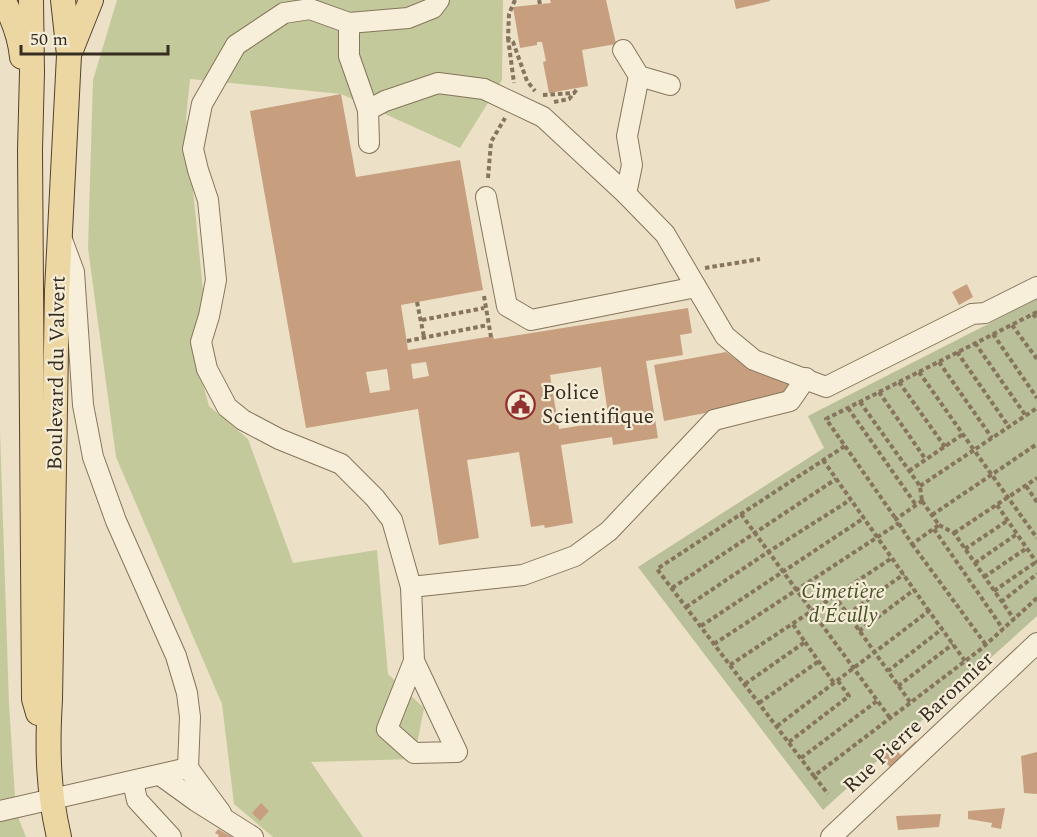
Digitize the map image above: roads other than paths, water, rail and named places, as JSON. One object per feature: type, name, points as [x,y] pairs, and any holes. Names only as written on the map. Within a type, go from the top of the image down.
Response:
[{"type":"main road","points":[[3,0],[11,14],[21,45],[30,150]]},
{"type":"main road","name":"Boulevard du Valvert","points":[[31,0],[34,699],[47,747]]},
{"type":"main road","name":"Boulevard du Valvert","points":[[59,837],[47,747],[51,688],[58,229],[69,55],[63,0]]},
{"type":"main road","points":[[69,55],[91,0]]},
{"type":"street","points":[[414,662],[387,729],[414,753],[457,752],[414,662],[411,587],[392,520],[375,498],[341,464],[279,440],[243,420],[228,407],[207,369],[201,342],[216,280],[208,200],[193,149],[202,104],[236,45],[284,12],[310,9],[349,23],[408,18],[433,8],[439,0]]},
{"type":"street","points":[[349,23],[349,56],[368,110],[369,142]]},
{"type":"street","points":[[623,50],[639,76],[670,85]]},
{"type":"street","points":[[626,194],[632,165],[627,136],[639,76]]},
{"type":"street","points":[[368,110],[385,101],[438,83],[484,88],[543,117],[626,194],[664,234],[725,336],[754,360],[826,387],[972,314],[985,313],[1037,287]]},
{"type":"street","points":[[486,197],[507,306],[531,320],[696,287]]},
{"type":"street","points":[[58,229],[74,272],[82,405],[93,457],[116,521],[179,665],[187,693],[190,717],[188,768],[226,820]]},
{"type":"street","points":[[31,331],[82,405]]},
{"type":"street","points":[[411,587],[523,575],[575,556],[609,531],[714,420],[790,401],[806,378]]},
{"type":"street","name":"Rue Pierre Baronnier","points":[[831,837],[1037,643]]},
{"type":"street","points":[[0,811],[188,768]]},
{"type":"street","points":[[160,774],[196,801],[253,837]]},
{"type":"street","points":[[133,782],[137,800],[171,837]]},
{"type":"place","name":"Police Scientifique","points":[[521,404]]},
{"type":"park label","name":"Cimetière d'Écully","points":[[843,603]]}]
